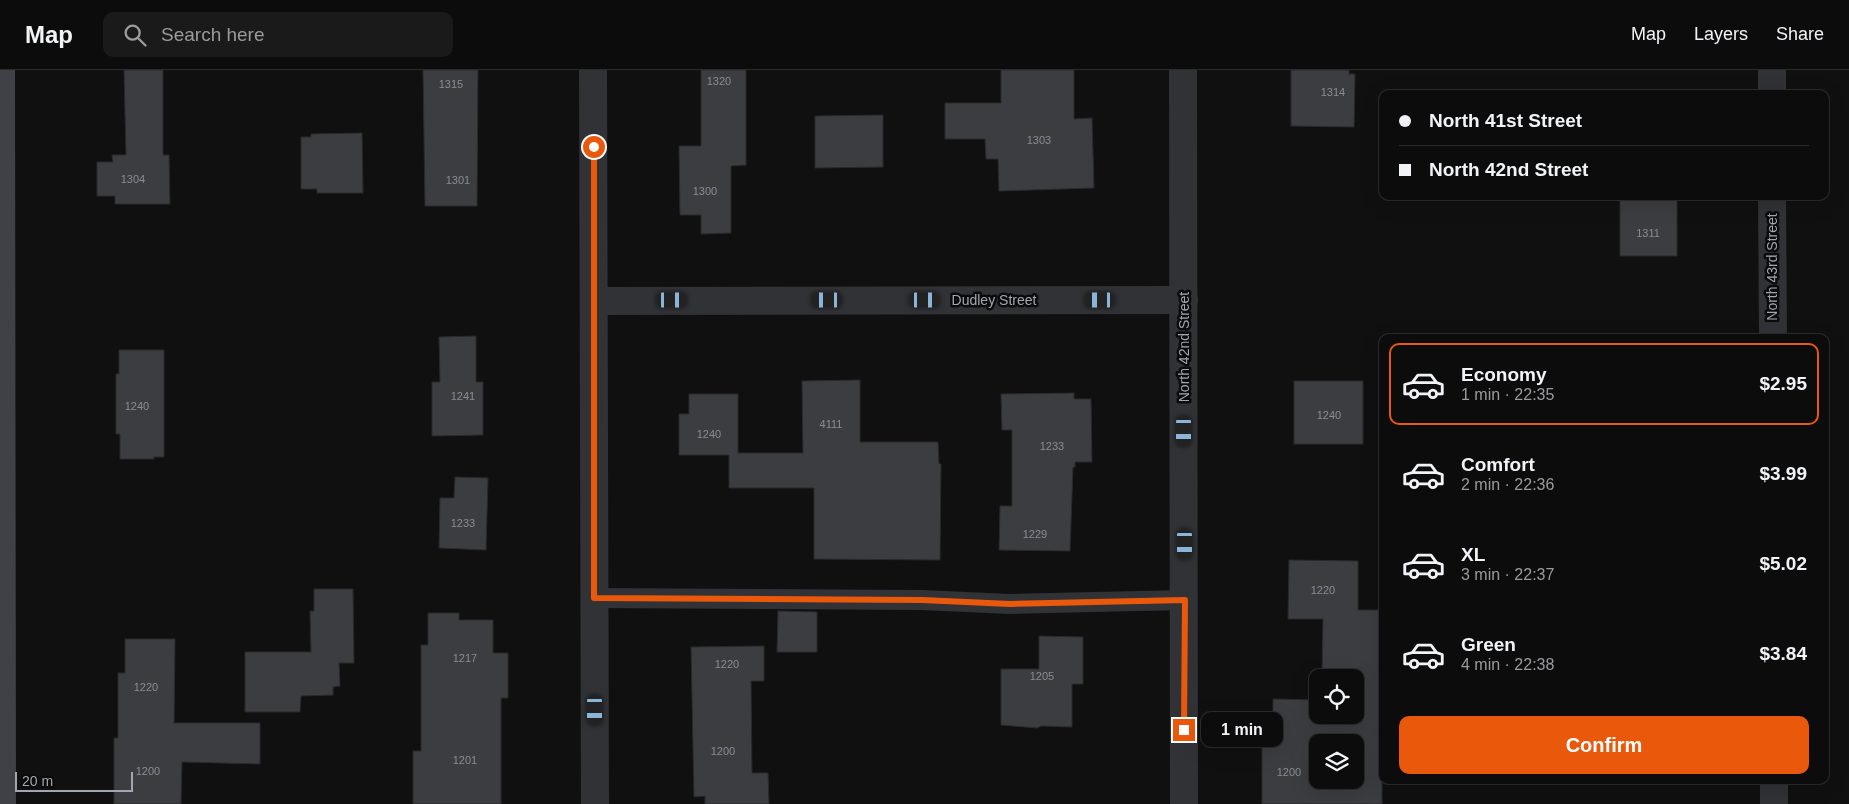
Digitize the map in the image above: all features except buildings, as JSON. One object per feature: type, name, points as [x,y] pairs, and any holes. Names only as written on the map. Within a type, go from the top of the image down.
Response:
[{"type":"street","points":[[1,70],[2,804]]},
{"type":"street","points":[[593,70],[595,804]]},
{"type":"street","name":"North 42nd Street","points":[[1183,70],[1184,804]]},
{"type":"street","points":[[1772,70],[1772,90]]},
{"type":"street","name":"North 43rd Street","points":[[1772,200],[1772,334]]},
{"type":"street","name":"Dudley Street","points":[[594,300],[1184,300]]},
{"type":"street","points":[[1774,784],[1774,804]]},
{"type":"lane","points":[[594,598],[922,600],[1010,604],[1185,600]]},
{"type":"route","points":[[594,147],[594,598],[922,600],[1010,604],[1185,600],[1184,730]]}]
